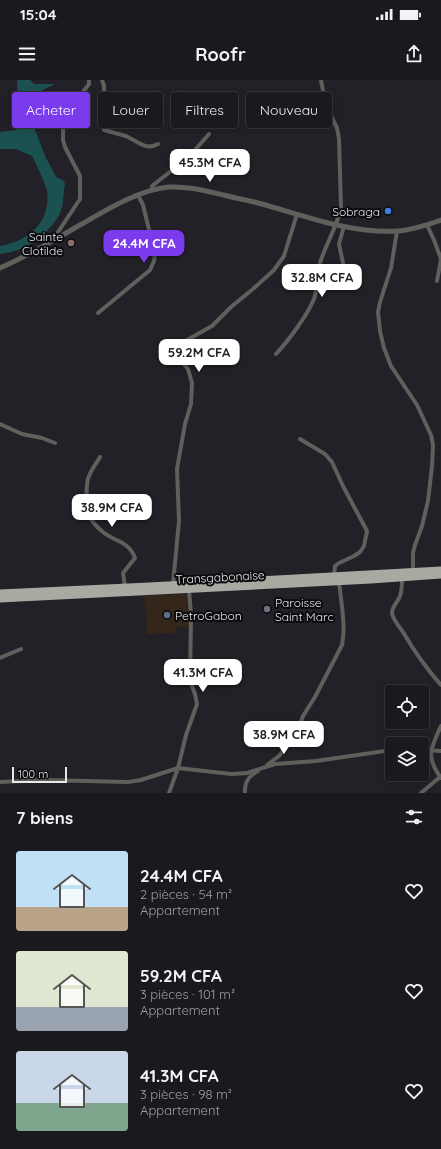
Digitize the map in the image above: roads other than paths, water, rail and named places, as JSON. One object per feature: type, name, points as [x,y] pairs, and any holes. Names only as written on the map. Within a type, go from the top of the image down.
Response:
[{"type":"highway","name":"Transgabonaise","points":[[0,599],[189,590],[441,570]]},
{"type":"highway","name":"Transgabonaise","points":[[0,593],[173,584],[402,578],[441,575]]},
{"type":"street","points":[[52,241],[80,199],[80,176],[65,147],[63,130],[65,115],[89,84],[90,80]]},
{"type":"street","points":[[102,80],[104,86],[104,130],[126,136],[145,146],[155,146],[158,144]]},
{"type":"street","points":[[276,354],[287,343],[308,311],[314,298],[321,261],[339,218],[341,208],[337,128],[326,106],[320,80]]},
{"type":"street","points":[[152,190],[152,186],[189,157],[209,134]]},
{"type":"street","points":[[0,268],[138,195],[152,190],[169,187],[193,188],[256,202],[344,226],[370,230],[397,231],[427,225],[441,220]]},
{"type":"street","points":[[98,313],[153,266],[155,254],[143,205],[138,195]]},
{"type":"street","points":[[173,584],[179,521],[177,469],[185,424],[191,404],[192,383],[188,369],[175,350],[180,344],[212,326],[231,307],[274,270],[284,256],[297,214]]},
{"type":"street","points":[[427,225],[441,259],[437,281]]},
{"type":"street","points":[[343,263],[339,244],[344,226]]},
{"type":"street","points":[[397,231],[391,268],[378,312],[380,330],[384,348],[391,366],[417,405],[431,436],[433,445],[428,501],[422,526],[413,552],[413,572]]},
{"type":"street","points":[[0,424],[22,434],[42,438],[55,443]]},
{"type":"street","points":[[245,793],[245,786],[251,775],[279,756],[292,740],[303,716],[321,686],[342,645],[344,639],[343,624],[335,566],[360,552],[364,546],[367,531],[332,462],[325,454],[300,439]]},
{"type":"street","points":[[100,457],[92,469],[88,479],[87,488],[89,517],[103,532],[123,543],[133,552],[134,558],[123,573],[125,587]]},
{"type":"street","points":[[402,578],[402,589],[400,596],[394,605],[392,614],[415,652],[441,685]]},
{"type":"street","points":[[168,793],[178,768],[186,735],[197,704],[190,681],[191,615],[189,590]]},
{"type":"street","points":[[0,658],[20,650]]},
{"type":"street","points":[[421,793],[440,778],[433,765],[431,751],[441,726]]},
{"type":"street","points":[[0,782],[44,780],[128,782],[141,780],[178,768],[231,774],[247,773],[275,764],[316,761],[385,751]]},
{"type":"street","points":[[431,751],[441,751]]},
{"type":"place","name":"Sobraga","points":[[388,211]]},
{"type":"place","name":"Sainte Clotilde","points":[[71,243]]},
{"type":"place","name":"Paroisse Saint Marc","points":[[267,609]]},
{"type":"place","name":"PetroGabon","points":[[167,615]]}]
